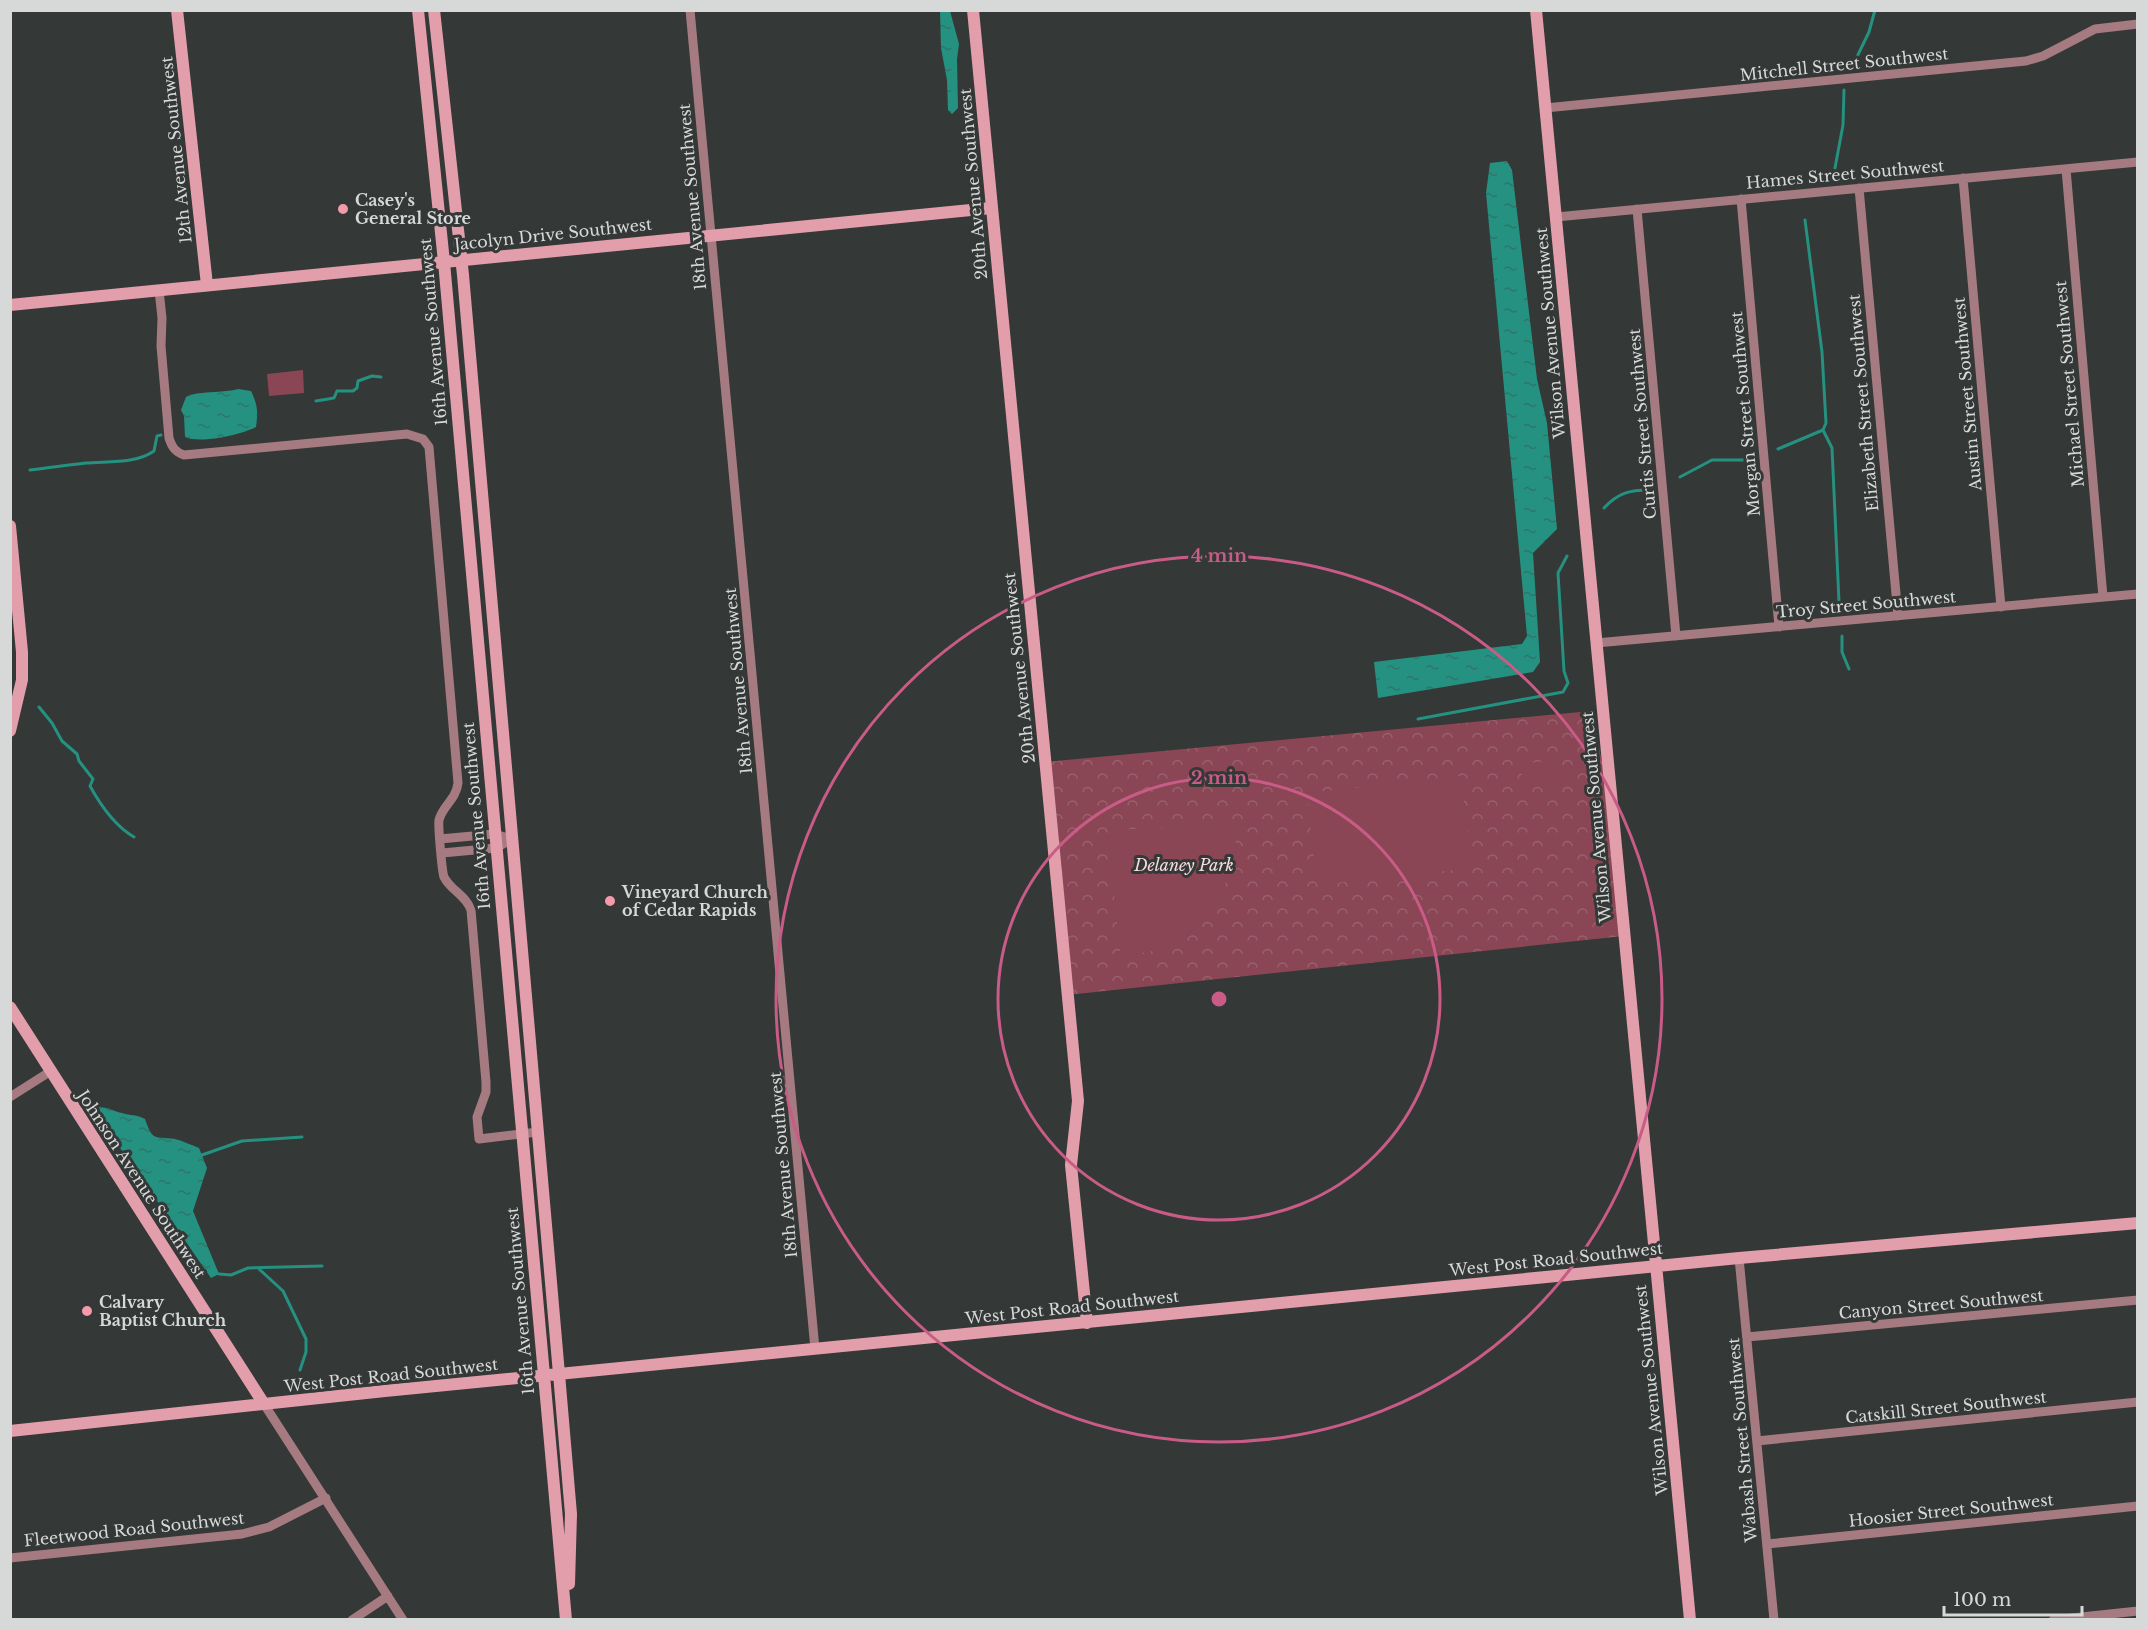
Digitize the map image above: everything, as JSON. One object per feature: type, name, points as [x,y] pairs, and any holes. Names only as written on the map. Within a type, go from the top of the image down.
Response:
[{"type":"street","name":"12th Avenue Southwest","points":[[177,10],[207,285]]},
{"type":"street","name":"16th Avenue Southwest","points":[[434,10],[461,260],[571,1514],[567,1620]]},
{"type":"street","name":"18th Avenue Southwest","points":[[690,10],[815,1350]]},
{"type":"street","name":"20th Avenue Southwest","points":[[972,10],[1078,1101],[1071,1166],[1087,1323]]},
{"type":"street","name":"Wilson Avenue Southwest","points":[[1536,10],[1690,1620]]},
{"type":"street","name":"16th Avenue Southwest","points":[[419,13],[444,262],[521,1134],[567,1620]]},
{"type":"street","points":[[419,13],[427,25],[432,76],[442,88]]},
{"type":"street","name":"Mitchell Street Southwest","points":[[1545,108],[2026,61],[2043,56],[2095,29],[2138,24]]},
{"type":"street","name":"Hames Street Southwest","points":[[1556,217],[2138,162]]},
{"type":"street","name":"Michael Street Southwest","points":[[2066,169],[2103,597]]},
{"type":"street","name":"Austin Street Southwest","points":[[1963,178],[2001,607]]},
{"type":"street","name":"Elizabeth Street Southwest","points":[[1859,188],[1898,616]]},
{"type":"street","name":"Morgan Street Southwest","points":[[1741,199],[1779,627]]},
{"type":"street","name":"Jacolyn Drive Southwest","points":[[10,305],[991,208]]},
{"type":"street","name":"Curtis Street Southwest","points":[[1637,209],[1676,636]]},
{"type":"street","points":[[159,290],[169,438],[177,453],[407,434],[423,439],[429,447],[458,783],[457,792],[442,811],[439,822],[440,839],[444,876],[468,900],[471,910],[486,1082],[486,1092],[477,1117],[479,1139],[538,1132]]},
{"type":"street","points":[[10,526],[22,652],[22,680],[10,731]]},
{"type":"street","name":"Troy Street Southwest","points":[[1596,643],[2138,594]]},
{"type":"street","points":[[440,839],[494,834],[512,839]]},
{"type":"street","points":[[442,853],[496,848],[512,839]]},
{"type":"street","name":"Johnson Avenue Southwest","points":[[10,1008],[404,1620]]},
{"type":"street","points":[[10,1097],[51,1071]]},
{"type":"street","name":"West Post Road Southwest","points":[[10,1431],[559,1374],[1656,1266],[2138,1223]]},
{"type":"street","name":"Wabash Street Southwest","points":[[1739,1258],[1774,1620]]},
{"type":"street","name":"Canyon Street Southwest","points":[[1747,1337],[2138,1300]]},
{"type":"street","name":"Catskill Street Southwest","points":[[1757,1441],[2138,1402]]},
{"type":"street","name":"Fleetwood Road Southwest","points":[[10,1558],[242,1533],[269,1527],[326,1498]]},
{"type":"street","name":"Hoosier Street Southwest","points":[[1767,1544],[2138,1506]]},
{"type":"street","points":[[351,1620],[388,1596]]},
{"type":"street","points":[[2053,1620],[2138,1611]]},
{"type":"green space","points":[[303,370],[304,393],[269,396],[267,374]]},
{"type":"green space","name":"Delaney Park","points":[[1591,711],[1611,803],[1624,936],[1067,995],[1045,762]]},
{"type":"green space","points":[[1561,760],[1563,784],[1523,788],[1521,764]]},
{"type":"green space","points":[[1461,776],[1471,868],[1317,885],[1307,793]]},
{"type":"green space","points":[[1238,824],[1232,868],[1217,903],[1178,946],[1121,957],[1108,838],[1114,830]]},
{"type":"water","points":[[940,11],[950,11],[959,44],[958,108],[952,114],[948,110],[947,80],[941,48]]},
{"type":"water","points":[[1507,161],[1512,170],[1537,379],[1547,423],[1557,529],[1533,553],[1540,662],[1533,672],[1378,698],[1374,662],[1522,644],[1527,636],[1486,193],[1490,163]]},
{"type":"water","points":[[238,389],[251,391],[257,409],[256,427],[220,438],[200,440],[185,437],[184,416],[181,410],[186,397]]},
{"type":"water","points":[[98,1107],[142,1117],[152,1135],[175,1139],[199,1148],[207,1168],[193,1211],[219,1274],[211,1278],[97,1115]]},
{"type":"waterway","points":[[1854,63],[1869,32],[1875,10]]},
{"type":"waterway","points":[[1835,168],[1843,125],[1844,90]]},
{"type":"waterway","points":[[1778,449],[1823,430],[1826,423],[1822,352],[1805,220]]},
{"type":"waterway","points":[[316,401],[334,398],[337,391],[353,391],[357,388],[358,381],[372,376],[381,377]]},
{"type":"waterway","points":[[1823,430],[1832,448],[1839,602]]},
{"type":"waterway","points":[[30,470],[139,458],[154,451],[157,436],[161,435]]},
{"type":"waterway","points":[[1680,477],[1712,460],[1750,460]]},
{"type":"waterway","points":[[1604,508],[1624,493],[1650,490]]},
{"type":"waterway","points":[[1418,719],[1563,692],[1568,683],[1564,671],[1558,573],[1567,556]]},
{"type":"waterway","points":[[1842,636],[1842,652],[1849,669]]},
{"type":"waterway","points":[[39,707],[52,723],[62,741],[77,754],[79,761],[93,779],[90,786],[104,808],[121,827],[134,837]]},
{"type":"waterway","points":[[202,1155],[242,1141],[302,1137]]},
{"type":"waterway","points":[[219,1274],[231,1275],[248,1268],[322,1266]]},
{"type":"waterway","points":[[258,1268],[283,1291],[306,1339],[306,1352],[300,1370]]},
{"type":"place","name":"Casey's General Store","points":[[343,209]]},
{"type":"place","name":"Vineyard Church of Cedar Rapids","points":[[610,901]]},
{"type":"place","name":"Calvary Baptist Church","points":[[87,1311]]}]
